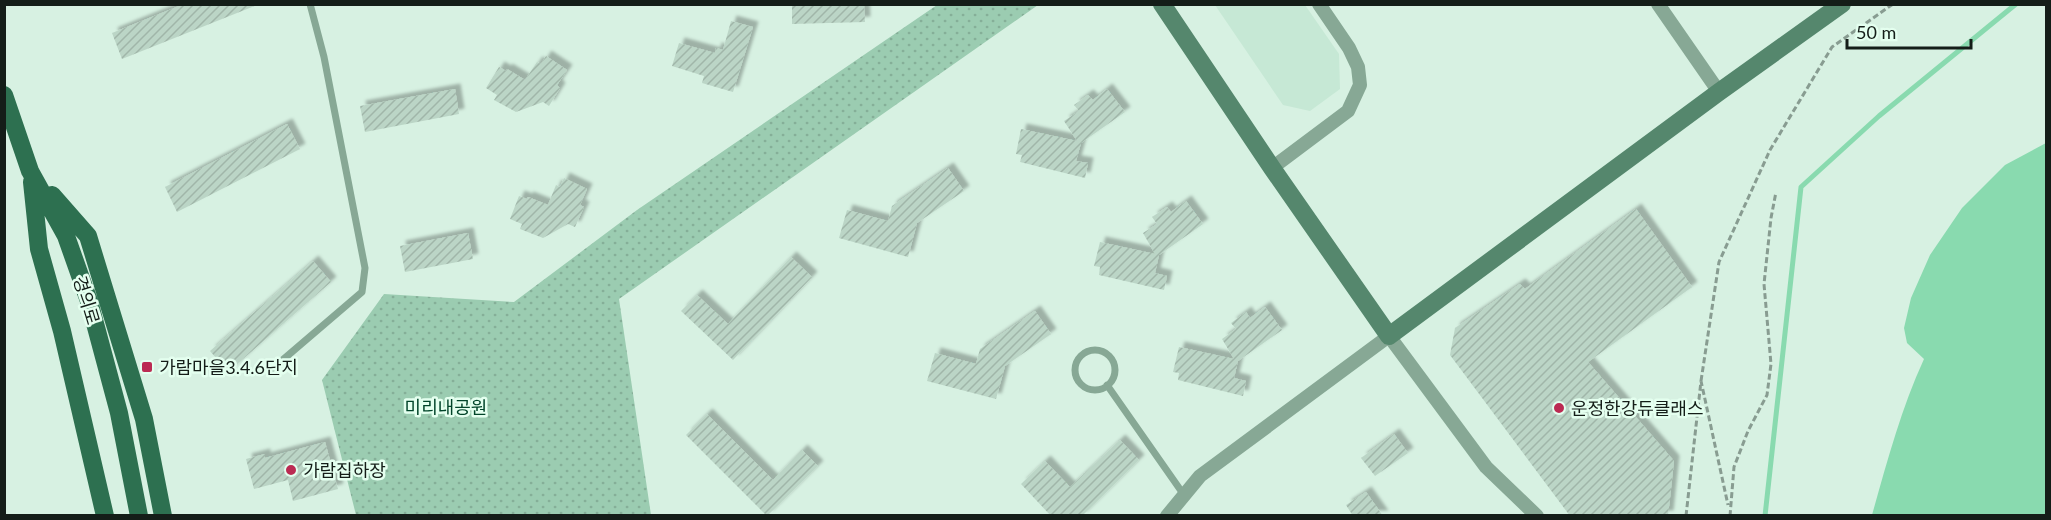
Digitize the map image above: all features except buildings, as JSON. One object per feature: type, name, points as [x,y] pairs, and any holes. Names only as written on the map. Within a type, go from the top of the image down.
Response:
[{"type":"main road","name":"경의로","points":[[4,95],[30,171],[66,236],[89,301],[119,413],[139,516]]},
{"type":"main road","points":[[30,171],[39,249],[62,331],[105,516]]},
{"type":"main road","points":[[30,171],[88,236],[144,419],[163,516]]},
{"type":"street","points":[[1162,4],[1389,336],[1486,467],[1538,516]]},
{"type":"street","points":[[1272,168],[1347,111],[1360,85],[1359,67],[1319,4]]},
{"type":"street","points":[[1658,4],[1719,92]]},
{"type":"street","points":[[1167,516],[1200,476],[1719,92],[1842,4]]},
{"type":"lane","points":[[272,369],[362,292],[365,268],[324,57],[310,4]]},
{"type":"lane","points":[[1092,351],[1098,351],[1109,357],[1114,369],[1112,381],[1107,385],[1095,390],[1083,386],[1075,369],[1081,357],[1092,351]]},
{"type":"lane","points":[[1107,385],[1184,495]]},
{"type":"path","points":[[1686,516],[1701,381],[1719,262],[1770,150],[1832,47],[1893,4]]},
{"type":"path","points":[[1729,510],[1734,467],[1748,431],[1767,395],[1771,364],[1764,284],[1776,192]]},
{"type":"path","points":[[1701,381],[1730,516]]},
{"type":"shaded area","points":[[1215,5],[1305,5],[1339,54],[1340,89],[1310,111],[1283,105]]},
{"type":"shaded area","points":[[2046,143],[2046,515],[1872,515],[1901,416],[1924,359],[1907,343],[1904,328],[1911,298],[1930,255],[1962,208],[2005,165]]},
{"type":"green space","name":"미리내공원","points":[[937,5],[1038,5],[619,299],[651,515],[356,515],[322,380],[384,294],[514,302],[637,210]]},
{"type":"waterway","points":[[1765,516],[1801,187],[1879,116],[2016,4]]},
{"type":"place","name":"가람마을3.4.6단지","points":[[147,367]]},
{"type":"place","name":"운정한강듀클래스","points":[[1559,408]]},
{"type":"place","name":"가람집하장","points":[[291,470]]}]
